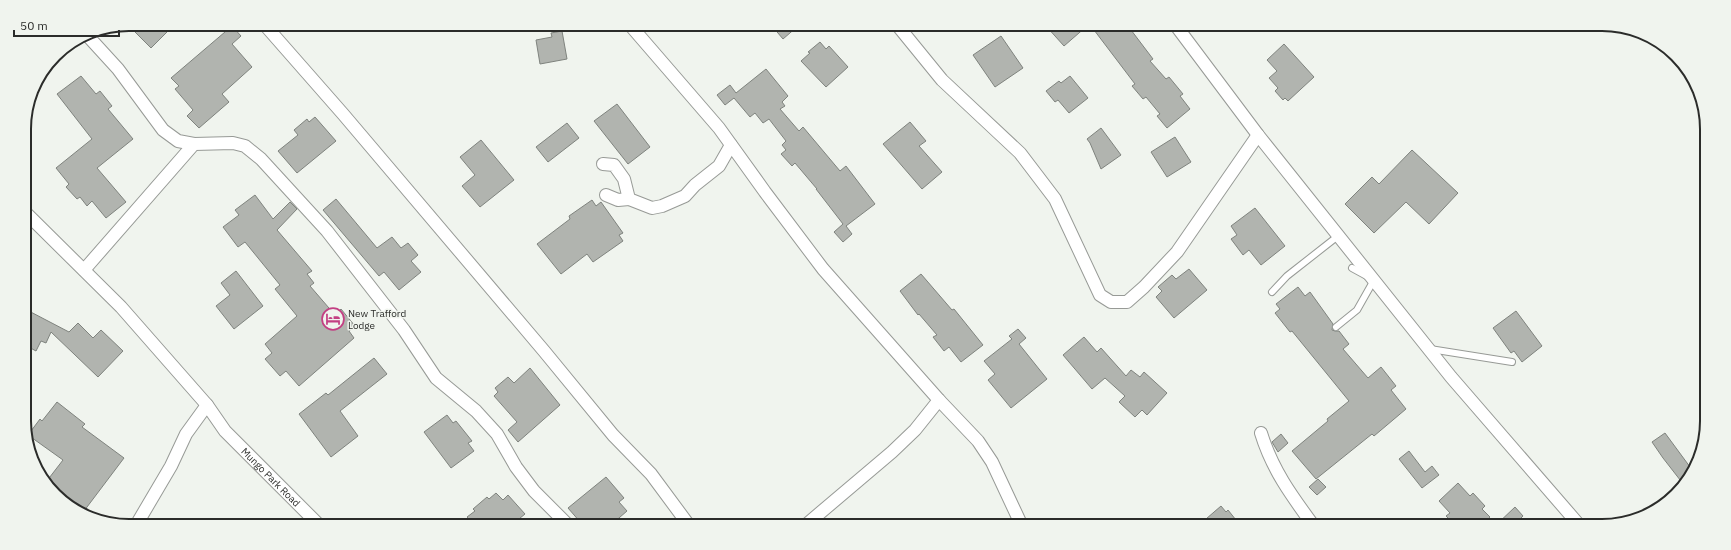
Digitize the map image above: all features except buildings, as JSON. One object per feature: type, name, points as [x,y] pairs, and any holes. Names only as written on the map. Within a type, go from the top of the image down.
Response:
[{"type":"street","points":[[270,31],[353,126],[544,351],[613,435],[651,474],[684,519]]},
{"type":"street","points":[[635,31],[719,128],[823,269],[939,400],[978,441],[992,462],[1019,519]]},
{"type":"street","points":[[902,31],[942,80],[1020,153],[1055,199],[1100,295],[1111,302],[1127,302],[1144,287],[1177,252],[1258,135]]},
{"type":"street","points":[[1181,31],[1258,135],[1428,349],[1574,519]]},
{"type":"street","points":[[90,38],[118,69],[163,130],[178,142],[194,144],[233,143],[245,146],[260,159],[327,231],[404,330],[436,378],[476,411],[497,434],[516,467],[534,490],[562,519]]},
{"type":"street","points":[[84,270],[194,144]]},
{"type":"street","points":[[606,195],[618,200],[629,200],[652,208],[662,206],[685,196],[695,185],[719,166],[732,145]]},
{"type":"street","points":[[603,164],[614,165],[624,179],[629,200]]},
{"type":"street","name":"Mungo Park Road","points":[[31,218],[121,307],[207,405],[225,431],[313,519]]},
{"type":"street","points":[[813,519],[892,452],[915,430],[939,400]]},
{"type":"street","points":[[140,519],[171,466],[186,434],[207,405]]},
{"type":"street","points":[[1261,433],[1268,455],[1285,486],[1309,519]]},
{"type":"lane","points":[[1272,292],[1288,276],[1338,236]]},
{"type":"lane","points":[[1336,327],[1357,310],[1374,280],[1352,268]]},
{"type":"lane","points":[[1428,349],[1512,362]]},
{"type":"place","name":"New Trafford Lodge","points":[[333,319]]}]
